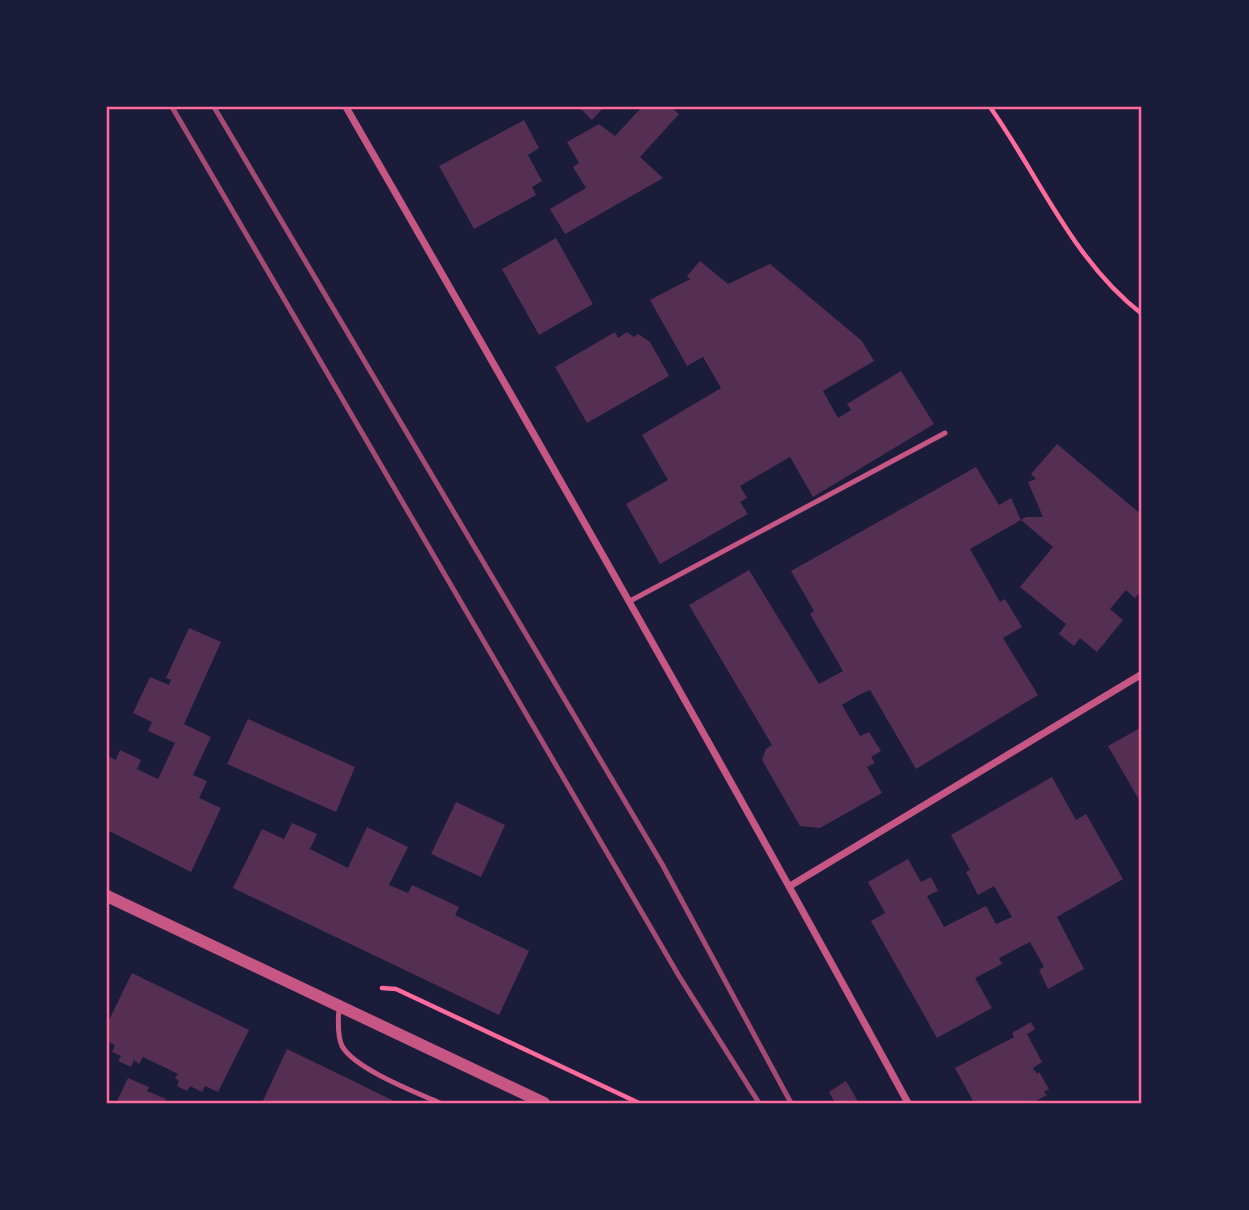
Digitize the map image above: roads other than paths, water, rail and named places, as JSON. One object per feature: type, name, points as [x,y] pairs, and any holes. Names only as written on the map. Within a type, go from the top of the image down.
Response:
[{"type":"street","points":[[346,107],[630,601],[908,1103]]},
{"type":"street","points":[[790,886],[1142,674]]},
{"type":"street","points":[[107,896],[544,1103]]},
{"type":"lane","points":[[630,601],[945,433]]},
{"type":"lane","points":[[339,1005],[339,1035],[342,1046],[352,1057],[373,1072],[440,1103]]},
{"type":"railway","points":[[172,107],[679,976],[759,1103]]},
{"type":"railway","points":[[214,107],[662,864],[791,1103]]}]
